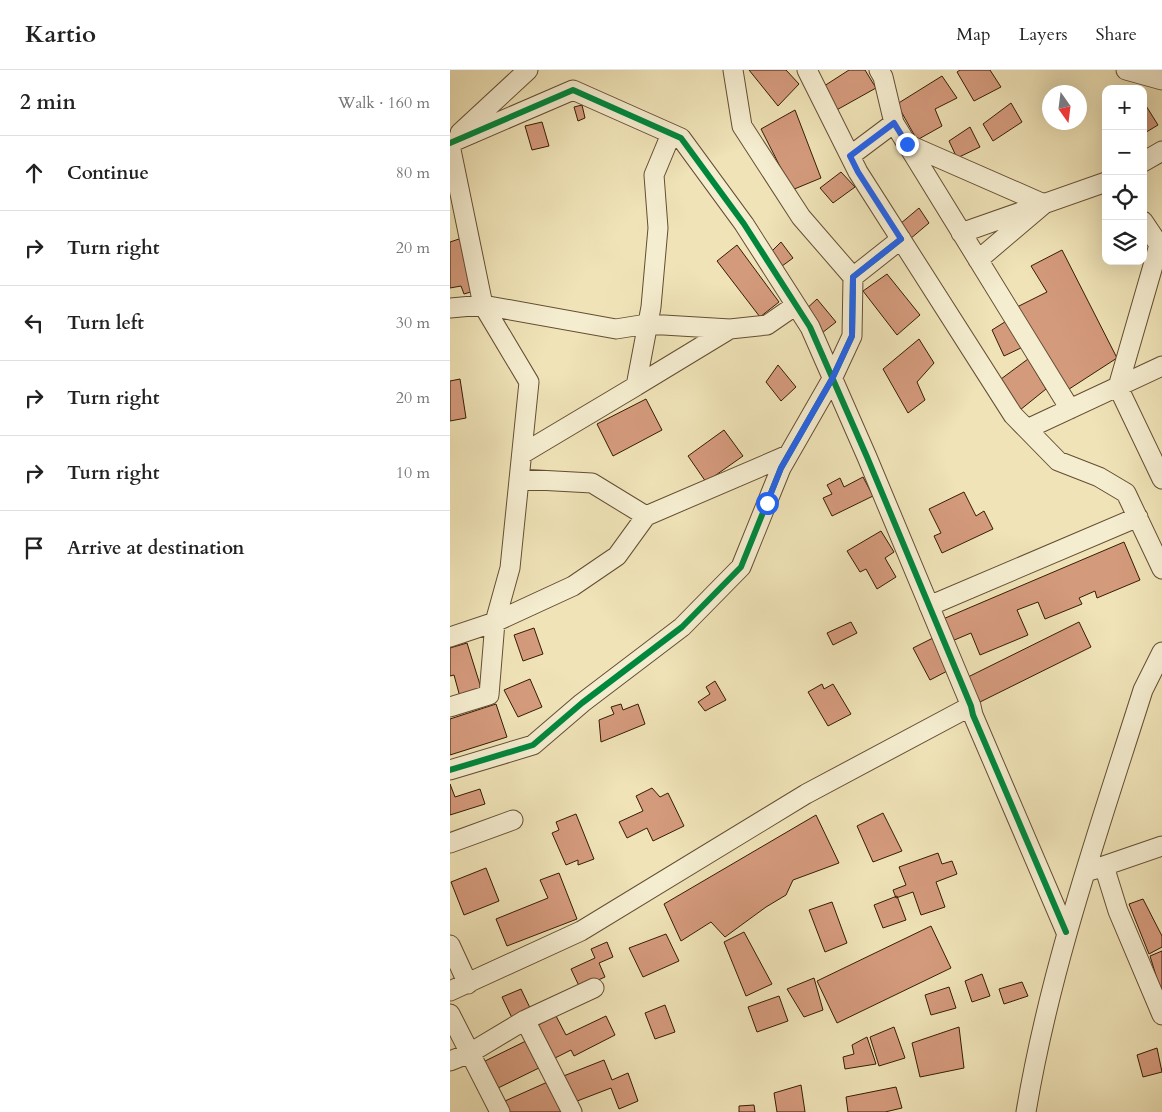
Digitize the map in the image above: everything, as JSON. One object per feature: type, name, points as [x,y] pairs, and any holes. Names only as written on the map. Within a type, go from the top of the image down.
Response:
[{"type":"street","points":[[450,143],[528,70]]},
{"type":"street","points":[[450,770],[533,745],[582,703],[682,626],[741,567],[781,468],[832,379],[852,336],[853,277],[801,217],[742,126],[733,70]]},
{"type":"street","points":[[807,70],[858,172],[1013,415],[1058,461],[1099,477],[1126,493],[1162,569]]},
{"type":"street","points":[[879,70],[883,77],[894,123],[1070,409]]},
{"type":"street","points":[[1126,70],[1162,80]]},
{"type":"street","points":[[450,143],[573,90],[681,138],[744,224],[810,327],[1066,932]]},
{"type":"street","points":[[850,156],[894,123]]},
{"type":"street","points":[[636,386],[651,307],[658,228],[654,175],[672,134]]},
{"type":"street","points":[[450,143],[483,305],[529,382],[510,568],[495,622],[490,695],[450,707]]},
{"type":"street","points":[[907,144],[1044,204]]},
{"type":"street","points":[[1147,160],[1162,151]]},
{"type":"street","points":[[961,233],[1102,183]]},
{"type":"street","points":[[978,260],[1044,204]]},
{"type":"street","points":[[1147,227],[1158,245],[1118,387],[1162,478]]},
{"type":"street","points":[[853,277],[901,239]]},
{"type":"street","points":[[450,308],[483,305],[616,330],[647,324],[730,329],[767,325],[796,305]]},
{"type":"street","points":[[522,454],[730,329]]},
{"type":"street","points":[[1027,429],[1162,366]]},
{"type":"street","points":[[450,637],[495,622],[573,586],[617,556],[646,516],[788,455]]},
{"type":"street","points":[[519,479],[592,483],[646,516]]},
{"type":"street","points":[[929,606],[1138,517]]},
{"type":"street","points":[[1026,1112],[1033,1067],[1066,932],[1143,690],[1162,652]]},
{"type":"street","points":[[450,991],[581,931],[806,794],[971,706]]},
{"type":"street","points":[[450,843],[513,820]]},
{"type":"street","points":[[1085,872],[1162,846]]},
{"type":"street","points":[[1104,866],[1118,911],[1162,1015]]},
{"type":"street","points":[[450,946],[468,984]]},
{"type":"street","points":[[450,1061],[470,1053],[525,1020],[594,988]]},
{"type":"street","points":[[450,1014],[500,1112]]},
{"type":"street","points":[[525,1020],[572,1112]]},
{"type":"building","points":[[749,70],[786,70],[799,84],[778,106]]},
{"type":"building","points":[[849,70],[865,70],[876,88],[833,112],[821,88]]},
{"type":"building","points":[[960,70],[990,70],[1001,87],[974,101],[957,72]]},
{"type":"building","points":[[942,76],[957,98],[935,109],[942,126],[917,140],[897,104]]},
{"type":"building","points":[[1011,103],[1022,122],[993,141],[983,124]]},
{"type":"building","points":[[582,105],[585,118],[578,121],[574,107]]},
{"type":"building","points":[[1147,107],[1158,125],[1147,132]]},
{"type":"building","points":[[795,110],[821,178],[792,190],[761,129]]},
{"type":"building","points":[[542,122],[549,146],[532,150],[525,126]]},
{"type":"building","points":[[970,127],[980,147],[957,158],[949,141]]},
{"type":"building","points":[[841,172],[855,187],[833,203],[820,188]]},
{"type":"building","points":[[919,208],[929,223],[910,239],[900,224]]},
{"type":"building","points":[[462,238],[474,291],[464,294],[461,286],[450,288],[450,242]]},
{"type":"building","points":[[781,242],[793,258],[778,269],[768,255]]},
{"type":"building","points":[[737,245],[779,302],[760,317],[717,261]]},
{"type":"building","points":[[1062,250],[1117,358],[1063,393],[1017,307],[1047,292],[1031,266]]},
{"type":"building","points":[[887,274],[920,315],[897,335],[863,291]]},
{"type":"building","points":[[817,299],[836,322],[822,333],[804,311]]},
{"type":"building","points":[[1008,320],[1023,347],[1004,356],[992,330]]},
{"type":"building","points":[[919,339],[934,363],[917,382],[925,400],[908,413],[883,369]]},
{"type":"building","points":[[1028,359],[1046,389],[1020,410],[1001,379]]},
{"type":"building","points":[[778,365],[796,387],[781,401],[766,382]]},
{"type":"building","points":[[460,379],[466,418],[450,421],[450,381]]},
{"type":"building","points":[[646,399],[662,430],[613,456],[597,424]]},
{"type":"building","points":[[724,430],[743,456],[706,482],[688,456]]},
{"type":"building","points":[[863,477],[873,496],[832,516],[823,498],[832,494],[827,485],[840,478],[844,487]]},
{"type":"building","points":[[964,492],[976,516],[984,511],[993,529],[942,553],[934,536],[941,533],[929,509]]},
{"type":"building","points":[[881,531],[894,552],[885,558],[896,577],[877,589],[866,569],[860,572],[847,551]]},
{"type":"building","points":[[1124,542],[1140,580],[1097,598],[1095,591],[1079,598],[1082,604],[1045,619],[1038,602],[1017,610],[1028,635],[980,655],[971,633],[952,641],[943,619]]},
{"type":"building","points":[[851,622],[857,633],[833,645],[827,633]]},
{"type":"building","points":[[1079,622],[1091,647],[980,702],[968,677]]},
{"type":"building","points":[[534,628],[543,654],[523,661],[514,635]]},
{"type":"building","points":[[935,637],[951,669],[930,680],[913,648]]},
{"type":"building","points":[[467,643],[482,691],[460,697],[454,675],[450,676],[450,648]]},
{"type":"building","points":[[530,679],[542,707],[518,717],[504,690]]},
{"type":"building","points":[[715,681],[726,700],[705,711],[698,702],[710,694],[706,687]]},
{"type":"building","points":[[822,684],[824,689],[833,684],[851,714],[828,726],[808,692]]},
{"type":"building","points":[[496,704],[507,737],[450,755],[450,719]]},
{"type":"building","points":[[621,704],[623,710],[638,704],[645,724],[601,742],[599,720],[614,714],[611,707]]},
{"type":"building","points":[[450,784],[455,797],[480,789],[485,804],[450,815]]},
{"type":"building","points":[[652,788],[660,797],[668,793],[684,826],[653,841],[647,828],[627,838],[619,822],[643,811],[636,796]]},
{"type":"building","points":[[883,813],[902,851],[873,862],[857,826]]},
{"type":"building","points":[[576,814],[594,859],[578,865],[578,860],[566,865],[552,833],[559,830],[556,822]]},
{"type":"building","points":[[816,815],[839,863],[793,880],[786,895],[725,937],[711,922],[681,941],[664,904]]},
{"type":"building","points":[[938,853],[942,864],[952,861],[957,874],[936,882],[945,907],[921,915],[913,892],[896,898],[893,890],[906,885],[899,867]]},
{"type":"building","points":[[486,868],[499,901],[464,915],[451,882]]},
{"type":"building","points":[[559,873],[577,919],[507,946],[496,919],[548,898],[540,880]]},
{"type":"building","points":[[897,896],[906,920],[883,928],[874,905]]},
{"type":"building","points":[[1143,899],[1162,936],[1162,947],[1149,954],[1129,904]]},
{"type":"building","points":[[832,902],[847,943],[825,952],[809,910]]},
{"type":"building","points":[[931,926],[951,968],[837,1023],[817,981]]},
{"type":"building","points":[[744,932],[772,984],[746,996],[724,942]]},
{"type":"building","points":[[666,934],[679,961],[643,977],[629,948]]},
{"type":"building","points":[[607,942],[613,957],[599,963],[605,977],[580,988],[571,969],[595,958],[591,949]]},
{"type":"building","points":[[1162,951],[1162,991],[1161,992],[1150,956]]},
{"type":"building","points":[[982,974],[990,996],[972,1002],[965,981]]},
{"type":"building","points":[[814,978],[823,1010],[804,1017],[787,989]]},
{"type":"building","points":[[1022,982],[1028,996],[1004,1004],[999,989]]},
{"type":"building","points":[[949,987],[956,1008],[931,1015],[925,995]]},
{"type":"building","points":[[521,989],[532,1012],[513,1020],[502,997]]},
{"type":"building","points":[[779,996],[788,1021],[757,1032],[748,1007]]},
{"type":"building","points":[[665,1005],[675,1032],[655,1039],[645,1013]]},
{"type":"building","points":[[556,1016],[566,1035],[606,1016],[615,1035],[574,1056],[571,1050],[553,1059],[536,1026]]},
{"type":"building","points":[[894,1027],[905,1058],[879,1066],[870,1037]]},
{"type":"building","points":[[959,1027],[964,1068],[920,1077],[912,1043]]},
{"type":"building","points":[[867,1037],[876,1064],[845,1069],[843,1057],[854,1054],[852,1045]]},
{"type":"building","points":[[530,1039],[543,1066],[494,1090],[481,1063]]},
{"type":"building","points":[[1157,1048],[1162,1072],[1143,1077],[1137,1055]]},
{"type":"building","points":[[604,1060],[612,1080],[628,1073],[638,1101],[619,1109],[611,1088],[572,1103],[561,1077]]},
{"type":"building","points":[[552,1080],[566,1112],[509,1112],[505,1101]]},
{"type":"building","points":[[801,1085],[805,1112],[777,1112],[774,1093]]},
{"type":"building","points":[[896,1087],[902,1108],[885,1112],[848,1112],[846,1097]]},
{"type":"building","points":[[754,1105],[755,1112],[739,1112],[739,1106]]},
{"type":"cycle path","points":[[450,143],[573,90],[681,138],[744,224],[810,327],[867,457],[971,706],[973,715],[1066,932]]},
{"type":"cycle path","points":[[450,770],[533,745],[582,703],[682,627],[741,567],[781,468],[832,379],[852,336],[853,277],[901,239]]},
{"type":"route","points":[[767,503],[781,468],[832,379],[852,336],[853,277],[901,239],[858,172],[850,156],[894,123],[907,144]]}]
